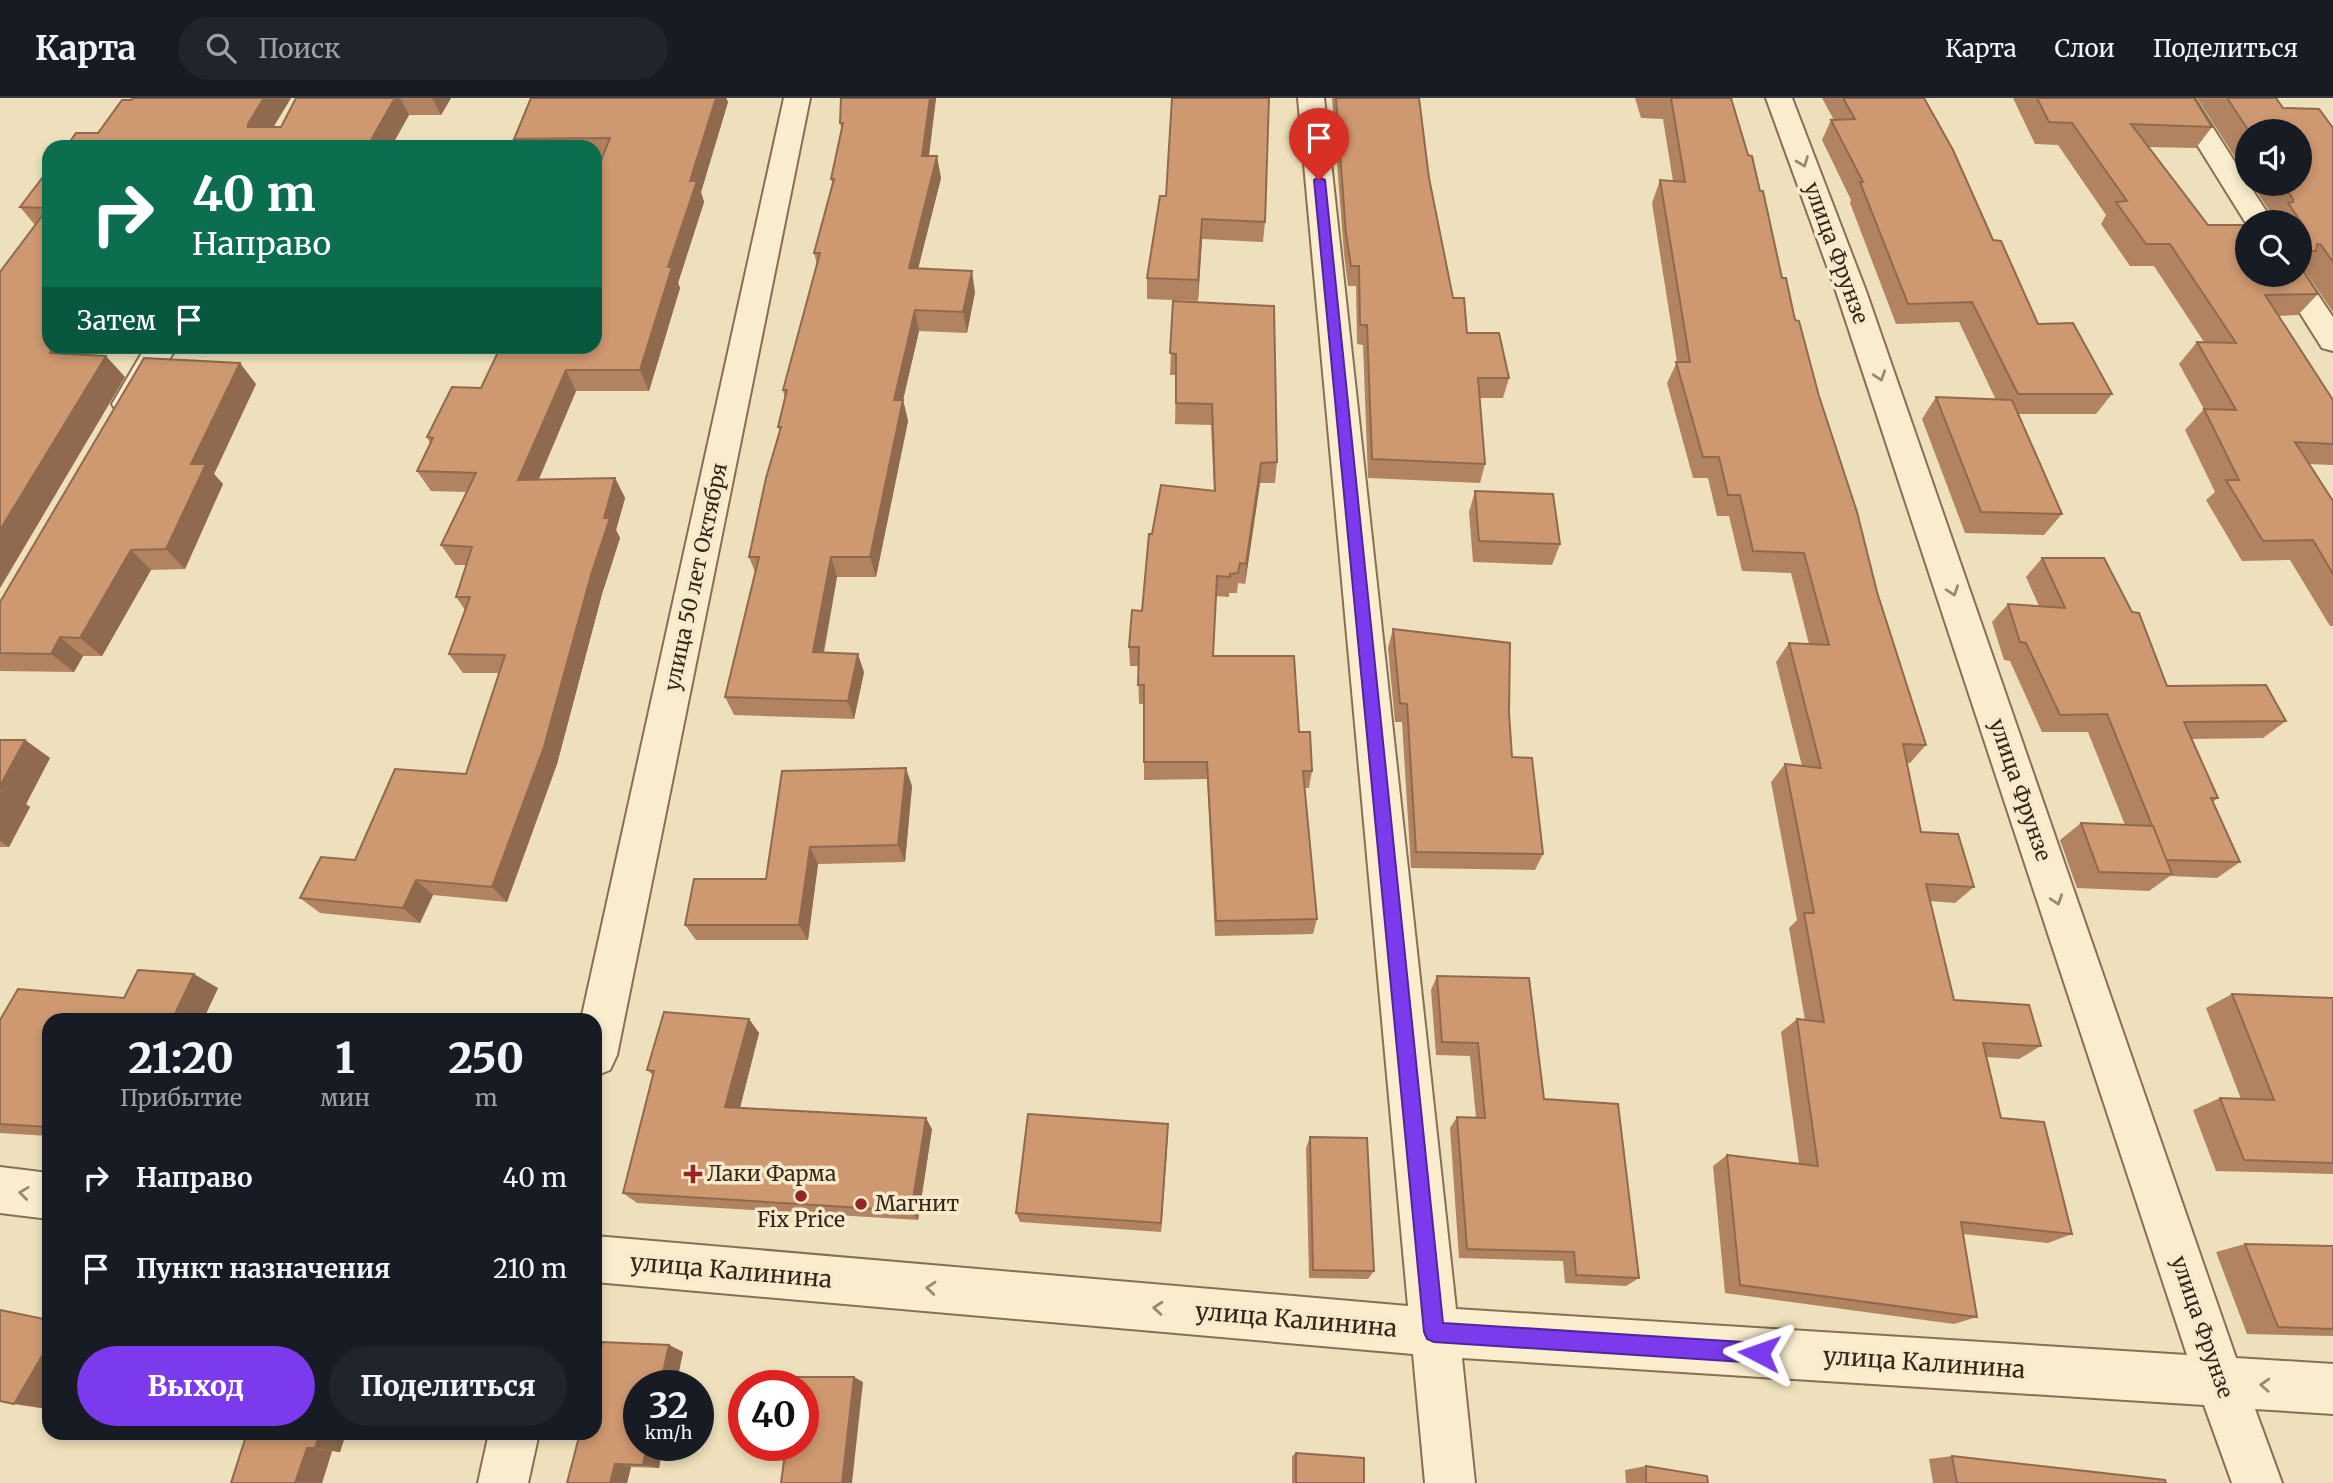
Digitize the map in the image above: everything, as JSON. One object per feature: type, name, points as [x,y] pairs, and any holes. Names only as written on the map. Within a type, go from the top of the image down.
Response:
[{"type":"street","name":"улица 50 лет Октября","points":[[602,1022],[797,98]]},
{"type":"street","points":[[1311,98],[1450,1483]]},
{"type":"street","name":"улица Фрунзе","points":[[1779,98],[1851,291],[2220,1382],[2257,1483]]},
{"type":"street","points":[[2181,98],[2251,210]]},
{"type":"street","points":[[2299,287],[2333,341]]},
{"type":"street","points":[[113,431],[157,354]]},
{"type":"street","points":[[0,1190],[42,1195]]},
{"type":"street","name":"улица Калинина","points":[[602,1260],[1434,1332],[2333,1389]]},
{"type":"street","points":[[503,1483],[512,1440]]},
{"type":"building","points":[[264,98],[248,127],[281,127],[296,98],[395,98],[371,140],[71,140],[76,133],[98,133],[122,100]]},
{"type":"building","points":[[531,98],[716,98],[690,181],[697,181],[668,267],[672,267],[640,370],[566,370],[518,480],[615,478],[604,518],[610,518],[591,575],[544,747],[492,887],[416,880],[403,908],[300,898],[321,857],[355,860],[395,769],[466,774],[505,655],[449,654],[470,597],[456,597],[472,547],[441,545],[476,473],[417,471],[433,438],[427,437],[452,387],[481,388],[497,354],[602,354],[602,158],[610,138],[514,139]]},
{"type":"building","points":[[841,98],[930,98],[922,156],[937,156],[909,268],[972,271],[963,312],[915,310],[894,400],[903,400],[870,557],[831,557],[813,652],[858,654],[848,701],[725,697],[759,557],[749,557],[766,478],[781,427],[778,427],[787,390],[783,390],[820,253],[814,253],[834,179],[831,179],[843,123],[840,123]]},
{"type":"building","points":[[1172,98],[1269,98],[1265,222],[1202,219],[1198,280],[1147,278],[1160,196],[1166,196]]},
{"type":"building","points":[[1336,98],[1419,98],[1429,178],[1453,298],[1464,298],[1467,333],[1499,333],[1509,378],[1478,378],[1485,464],[1372,459],[1367,325],[1360,325],[1359,266],[1351,266],[1346,234]]},
{"type":"building","points":[[1671,98],[1731,98],[1748,155],[1752,156],[1760,191],[1763,191],[1782,278],[1786,278],[1795,320],[1799,321],[1819,396],[1857,512],[1877,592],[1926,745],[1903,744],[1921,832],[1958,834],[1974,887],[1926,884],[1954,1000],[2029,1005],[2041,1046],[1983,1043],[2001,1118],[2044,1122],[2072,1234],[1961,1222],[1977,1317],[1740,1285],[1727,1155],[1818,1166],[1797,1019],[1824,1022],[1804,913],[1814,913],[1785,764],[1821,768],[1789,643],[1829,645],[1804,553],[1753,551],[1740,495],[1728,495],[1719,457],[1703,457],[1676,362],[1690,362],[1660,180],[1685,182]]},
{"type":"building","points":[[1843,98],[1924,98],[1953,150],[1993,240],[2001,241],[2038,324],[2073,323],[2112,394],[2018,394],[1972,302],[1908,304],[1860,182],[1863,182],[1831,120],[1855,119]]},
{"type":"building","points":[[2037,98],[2194,98],[2212,127],[2131,124],[2208,225],[2235,225],[2235,287],[2312,287],[2312,285],[2318,294],[2265,295],[2333,400],[2333,444],[2295,442],[2333,501],[2333,574],[2313,540],[2263,541],[2226,480],[2239,480],[2204,409],[2236,410],[2197,342],[2236,343],[2170,244],[2146,244],[2116,202],[2127,201],[2072,123],[2049,122]]},
{"type":"building","points":[[2227,98],[2276,98],[2283,108],[2319,109],[2333,128],[2333,262],[2321,245],[2317,244],[2316,251],[2312,251],[2312,210],[2293,210],[2288,203],[2293,202],[2291,196],[2312,196],[2312,119],[2241,119]]},
{"type":"building","points":[[42,178],[42,208],[20,207]]},
{"type":"building","points":[[42,216],[42,354],[106,356],[0,530],[0,272]]},
{"type":"building","points":[[1173,301],[1274,306],[1277,462],[1261,463],[1246,564],[1240,563],[1238,573],[1230,574],[1230,577],[1217,576],[1213,656],[1294,656],[1299,732],[1310,732],[1312,771],[1303,771],[1317,919],[1216,921],[1207,762],[1144,762],[1144,685],[1138,685],[1139,647],[1129,647],[1132,610],[1142,611],[1149,534],[1152,534],[1161,485],[1215,491],[1212,404],[1176,403],[1176,354],[1170,353]]},
{"type":"building","points":[[144,358],[240,363],[191,464],[206,464],[166,549],[131,550],[80,638],[60,637],[51,654],[0,653],[0,602]]},
{"type":"building","points":[[1936,397],[2012,400],[2062,514],[1981,512]]},
{"type":"building","points":[[1475,491],[1553,494],[1560,544],[1479,541]]},
{"type":"building","points":[[2042,558],[2104,558],[2132,612],[2139,613],[2167,686],[2266,685],[2286,721],[2184,722],[2218,798],[2211,798],[2240,862],[2166,860],[2107,714],[2060,715],[2026,643],[2020,642],[2008,604],[2065,608]]},
{"type":"building","points":[[1393,629],[1510,643],[1509,713],[1512,757],[1532,758],[1543,854],[1416,852],[1407,704],[1400,703]]},
{"type":"building","points":[[0,740],[25,740],[0,786]]},
{"type":"building","points":[[906,768],[898,845],[810,847],[799,925],[685,925],[694,879],[766,879],[782,771]]},
{"type":"building","points":[[2081,823],[2153,826],[2172,874],[2099,872]]},
{"type":"building","points":[[138,970],[194,974],[175,1013],[42,1013],[42,1127],[0,1124],[0,1020],[18,989],[124,998]]},
{"type":"building","points":[[1437,976],[1529,978],[1544,1099],[1618,1104],[1639,1278],[1576,1275],[1574,1252],[1467,1249],[1457,1117],[1485,1118],[1478,1043],[1442,1042]]},
{"type":"building","points":[[2232,994],[2333,998],[2333,1163],[2244,1160],[2220,1098],[2274,1100]]},
{"type":"building","points":[[664,1012],[749,1019],[725,1107],[926,1118],[911,1211],[623,1193],[654,1071],[647,1070]]},
{"type":"building","points":[[1028,1114],[1168,1124],[1161,1223],[1016,1213]]},
{"type":"building","points":[[1310,1137],[1367,1138],[1374,1271],[1313,1270]]},
{"type":"building","points":[[2245,1244],[2333,1246],[2333,1329],[2278,1327]]},
{"type":"building","points":[[0,1310],[42,1319],[42,1356],[14,1404],[0,1401]]},
{"type":"building","points":[[602,1342],[669,1345],[664,1370],[623,1370],[623,1461],[644,1461],[643,1465],[615,1464],[610,1483],[567,1483],[578,1440],[602,1440]]},
{"type":"building","points":[[819,1377],[854,1377],[842,1483],[781,1483],[784,1461],[819,1461]]},
{"type":"building","points":[[245,1440],[318,1440],[315,1448],[307,1448],[295,1483],[231,1483]]},
{"type":"building","points":[[1296,1453],[1364,1458],[1364,1483],[1296,1483]]},
{"type":"building","points":[[1952,1456],[2165,1480],[2166,1483],[1957,1483]]},
{"type":"building","points":[[1646,1466],[1707,1476],[1708,1483],[1646,1483]]},
{"type":"place","name":"Лаки Фарма","points":[[693,1174]]},
{"type":"place","name":"Fix Price","points":[[801,1196]]},
{"type":"place","name":"Магнит","points":[[861,1204]]},
{"type":"route","points":[[1319,180],[1434,1332],[1759,1353]]}]
